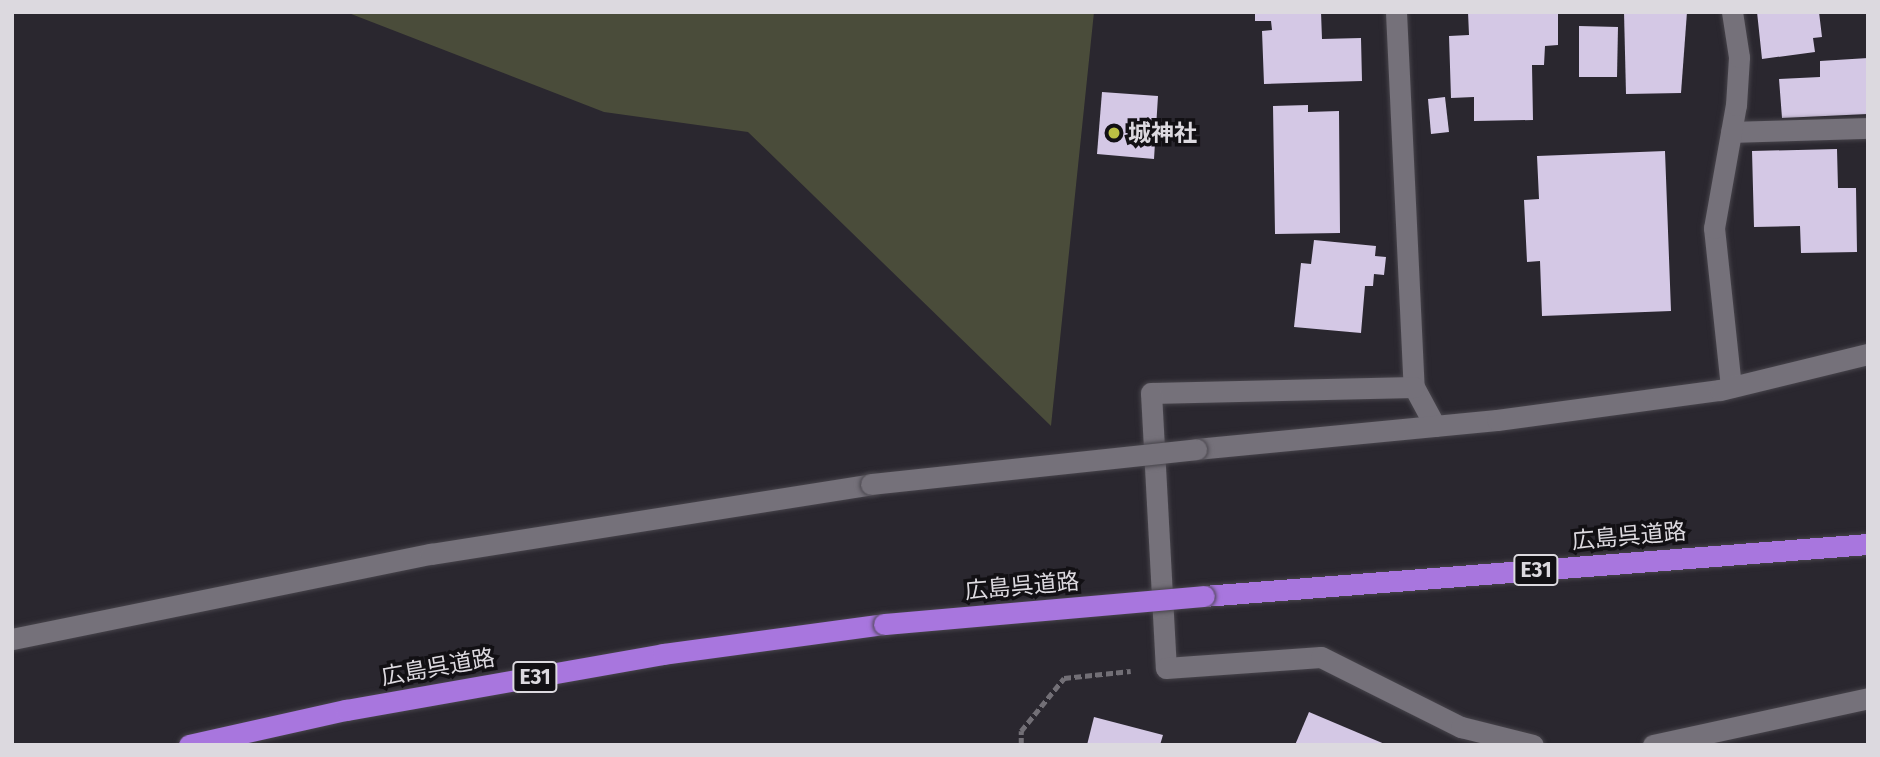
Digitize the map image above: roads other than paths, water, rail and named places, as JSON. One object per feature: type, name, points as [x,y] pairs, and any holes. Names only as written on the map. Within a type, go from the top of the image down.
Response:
[{"type":"highway","name":"広島呉道路","points":[[189,745],[597,666],[884,624],[1868,544]]},
{"type":"street","points":[[1396,12],[1414,387],[1435,426]]},
{"type":"street","points":[[1731,387],[1714,228],[1731,132],[1739,57],[1732,12]]},
{"type":"street","points":[[1731,132],[1868,128]]},
{"type":"street","points":[[12,639],[431,554],[871,484],[1435,426],[1731,387],[1868,354]]},
{"type":"street","points":[[1414,387],[1151,393],[1166,668],[1321,657],[1461,727],[1533,745]]},
{"type":"street","points":[[1653,745],[1868,698]]},
{"type":"place","name":"城神社","points":[[1114,133]]}]
